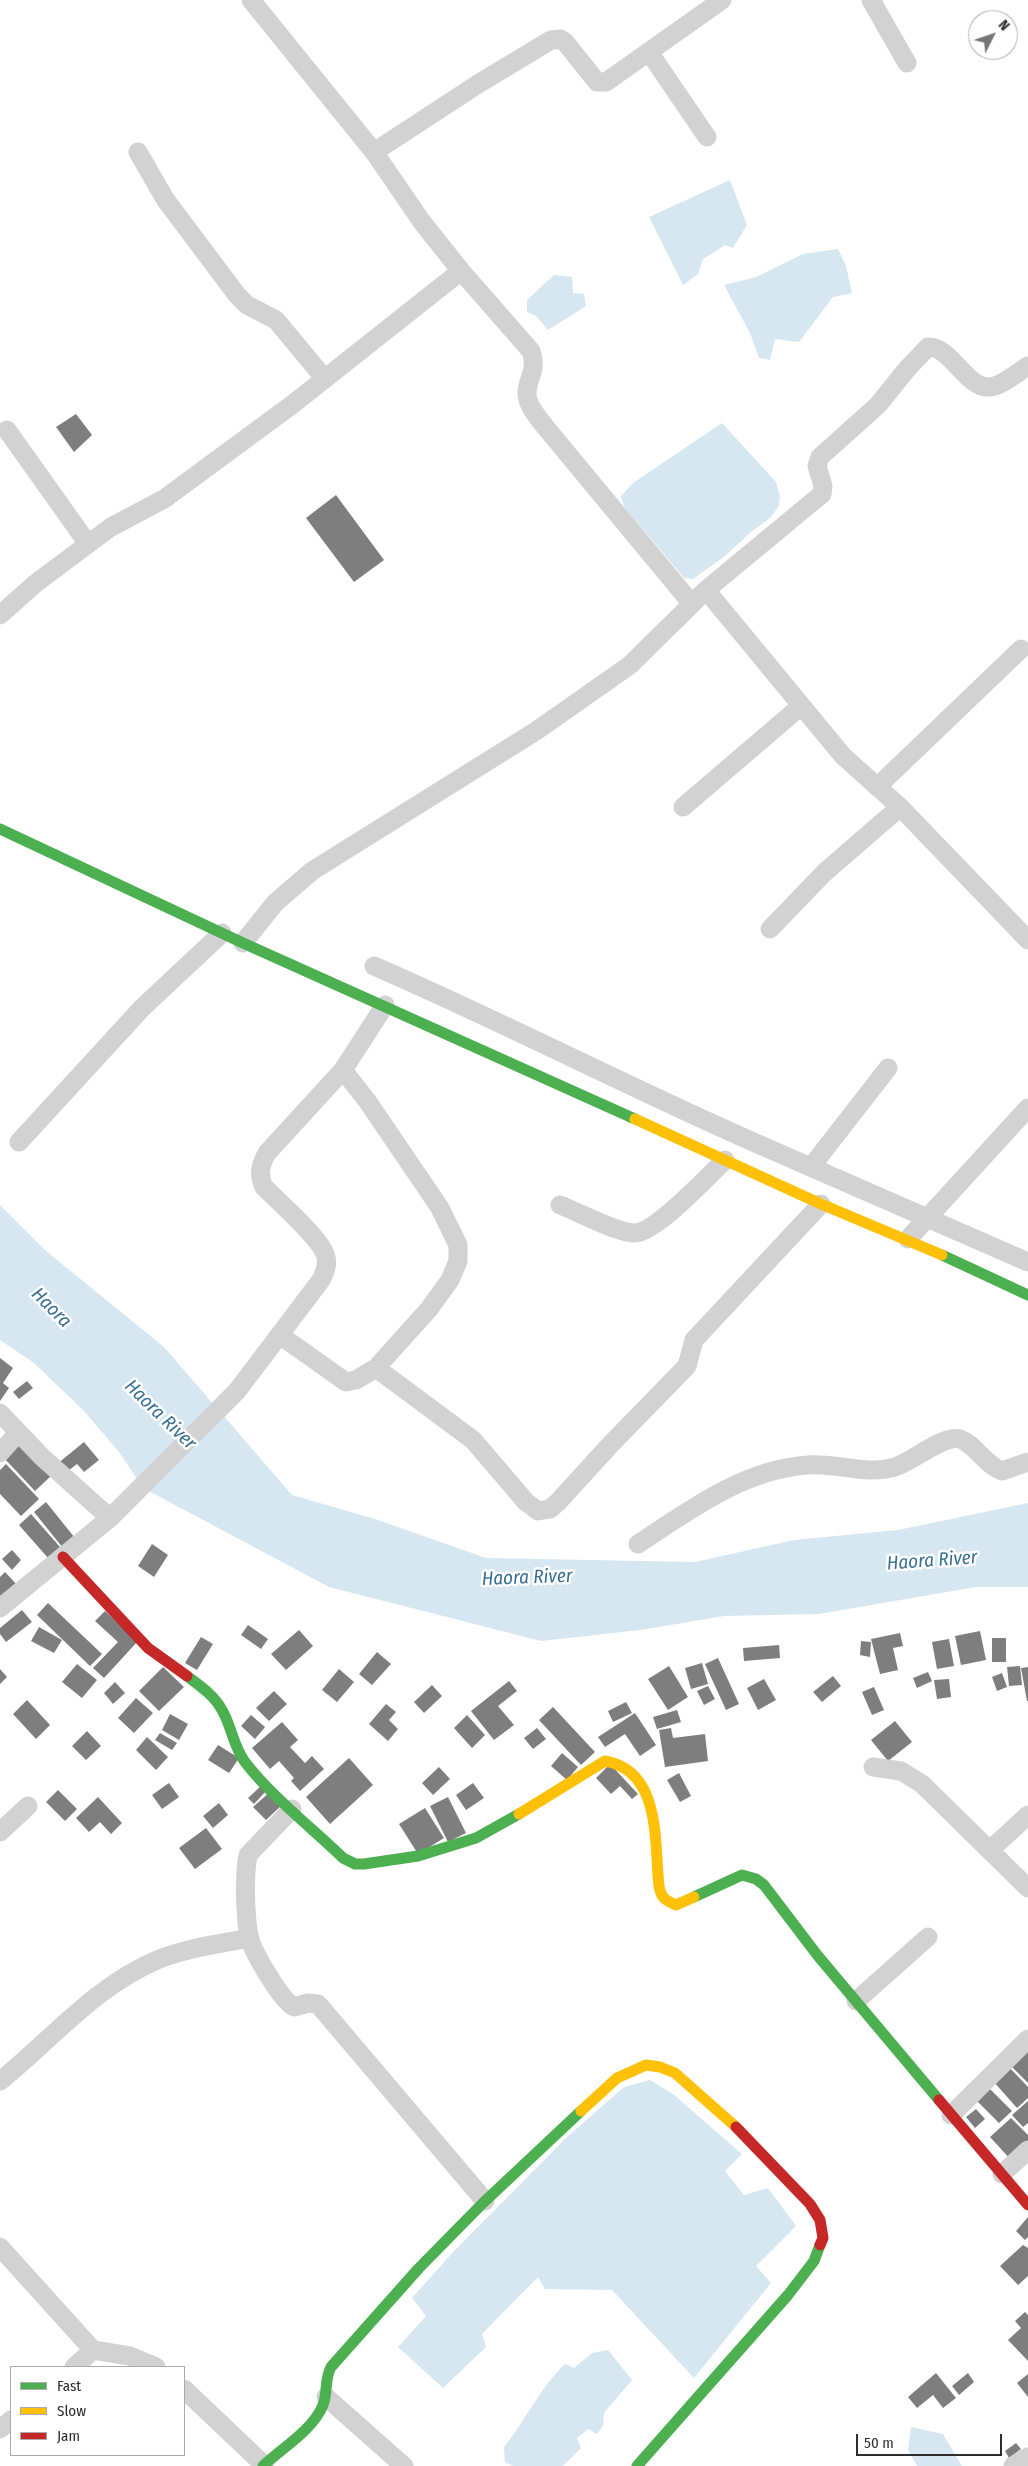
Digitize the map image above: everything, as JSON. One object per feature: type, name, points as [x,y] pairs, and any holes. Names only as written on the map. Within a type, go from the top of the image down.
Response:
[{"type":"street","points":[[251,0],[374,152],[422,222],[461,271],[531,351],[534,361],[534,372],[527,393],[533,408],[542,422],[692,604]]},
{"type":"street","points":[[374,152],[478,84],[551,40],[561,39],[565,42],[593,77],[606,82],[722,0]]},
{"type":"street","points":[[871,0],[907,63]]},
{"type":"street","points":[[649,52],[707,137]]},
{"type":"street","points":[[138,152],[165,199],[237,295],[247,305],[276,320],[324,379]]},
{"type":"street","points":[[0,615],[36,583],[88,544],[134,513],[164,499],[324,379],[461,271]]},
{"type":"street","points":[[243,943],[275,903],[312,871],[536,731],[630,665],[706,590],[822,494],[823,486],[817,466],[820,457],[878,405],[907,368],[928,347],[938,348],[974,380],[985,386],[994,386],[1028,366]]},
{"type":"street","points":[[7,430],[88,544]]},
{"type":"street","points":[[706,590],[843,756],[900,807],[1028,940]]},
{"type":"street","points":[[877,787],[1021,649]]},
{"type":"street","points":[[682,807],[801,706]]},
{"type":"street","points":[[770,929],[824,873],[900,807]]},
{"type":"street","points":[[0,829],[243,943],[385,1005],[821,1204],[908,1239],[1028,1295]]},
{"type":"street","points":[[19,1142],[142,1008],[222,933]]},
{"type":"street","points":[[374,966],[445,997],[733,1133],[1028,1262]]},
{"type":"street","points":[[0,1608],[110,1518],[237,1391],[281,1336],[321,1280],[326,1271],[326,1255],[314,1238],[264,1187],[260,1178],[261,1163],[267,1153],[343,1070],[385,1005]]},
{"type":"street","points":[[811,1167],[888,1068]]},
{"type":"street","points":[[281,1336],[346,1382],[356,1380],[376,1368],[428,1309],[450,1280],[458,1260],[458,1245],[440,1208],[368,1102],[343,1070]]},
{"type":"street","points":[[908,1239],[1028,1108]]},
{"type":"street","points":[[560,1205],[627,1233],[641,1233],[655,1225],[726,1160]]},
{"type":"street","points":[[376,1368],[473,1440],[526,1502],[538,1511],[544,1511],[558,1502],[610,1444],[687,1366],[694,1340],[821,1204]]},
{"type":"street","points":[[0,1413],[18,1433],[110,1518]]},
{"type":"street","points":[[0,1453],[18,1433]]},
{"type":"street","points":[[638,1544],[737,1483],[782,1469],[809,1464],[875,1470],[894,1468],[911,1461],[940,1442],[954,1438],[964,1442],[991,1465],[1002,1471],[1028,1462]]},
{"type":"street","points":[[63,1557],[148,1648],[205,1689],[222,1711],[234,1744],[257,1776],[343,1858],[355,1864],[418,1856],[476,1838],[522,1814],[605,1761],[616,1763],[628,1770],[649,1799],[653,1815],[659,1888],[664,1900],[676,1905],[742,1876],[756,1878],[764,1885],[818,1956],[1028,2205]]},
{"type":"street","points":[[873,1767],[901,1771],[911,1776],[1028,1888]]},
{"type":"street","points":[[0,1832],[28,1806]]},
{"type":"street","points":[[292,1808],[248,1855],[246,1892],[250,1938],[282,1998],[294,2006],[313,2002],[325,2011],[485,2201]]},
{"type":"street","points":[[990,1850],[1028,1815]]},
{"type":"street","points":[[856,2001],[928,1937]]},
{"type":"street","points":[[0,2081],[28,2059],[60,2026],[81,2008],[103,1990],[128,1974],[158,1959],[191,1949],[250,1938]]},
{"type":"street","points":[[951,2115],[1028,2039]]},
{"type":"street","points":[[185,2390],[263,2465],[320,2412],[326,2397],[324,2387],[326,2377],[337,2359],[399,2287],[485,2201],[617,2078],[633,2069],[646,2065],[660,2067],[675,2073],[698,2091],[810,2204],[820,2220],[824,2238],[814,2261],[788,2295],[637,2466]]},
{"type":"street","points":[[1002,2174],[1028,2150]]},
{"type":"street","points":[[0,2247],[93,2350],[130,2356],[154,2366]]},
{"type":"street","points":[[75,2366],[93,2350]]},
{"type":"street","points":[[326,2397],[404,2466]]},
{"type":"street","points":[[0,2429],[10,2421]]},
{"type":"street","points":[[1013,2466],[1028,2457]]},
{"type":"water","points":[[730,180],[747,225],[733,248],[725,245],[703,259],[698,274],[683,285],[649,217]]},
{"type":"water","points":[[838,249],[846,266],[852,293],[833,297],[799,342],[775,339],[770,360],[759,358],[750,333],[724,285],[756,277],[803,254]]},
{"type":"water","points":[[554,275],[572,277],[573,293],[584,294],[586,306],[548,330],[536,316],[527,312],[527,300]]},
{"type":"water","points":[[722,423],[776,482],[780,496],[779,506],[770,518],[751,532],[725,556],[693,579],[684,578],[624,507],[621,496],[633,483]]},
{"type":"water","points":[[0,1205],[46,1251],[164,1347],[292,1495],[375,1519],[486,1558],[695,1562],[794,1540],[898,1530],[1028,1503],[1028,1587],[976,1587],[819,1614],[724,1616],[641,1630],[541,1641],[329,1587],[143,1488],[119,1452],[84,1411],[34,1363],[0,1340]]},
{"type":"water","points":[[650,2080],[673,2094],[742,2154],[725,2171],[744,2195],[768,2188],[796,2226],[756,2266],[771,2283],[694,2378],[612,2290],[545,2289],[538,2277],[482,2334],[486,2347],[443,2388],[398,2347],[426,2316],[412,2298],[454,2251],[566,2138],[624,2087]]},
{"type":"water","points":[[608,2350],[632,2380],[604,2413],[603,2426],[597,2434],[588,2429],[577,2438],[581,2448],[563,2466],[513,2466],[505,2462],[504,2447],[540,2394],[565,2364],[574,2368],[592,2353]]},
{"type":"water","points":[[911,2427],[943,2434],[962,2466],[917,2466],[908,2450]]},
{"type":"building","points":[[76,414],[92,435],[74,452],[56,427]]},
{"type":"building","points":[[336,495],[384,560],[354,582],[306,518]]},
{"type":"building","points":[[0,1358],[13,1368],[3,1383],[9,1388],[0,1401]]},
{"type":"building","points":[[27,1381],[33,1388],[19,1399],[13,1392]]},
{"type":"building","points":[[19,1442],[51,1476],[35,1491],[3,1457]]},
{"type":"building","points":[[84,1442],[99,1460],[84,1472],[77,1464],[64,1474],[57,1464]]},
{"type":"building","points":[[6,1464],[39,1499],[21,1516],[0,1494],[0,1470]]},
{"type":"building","points":[[46,1502],[75,1538],[63,1548],[34,1512]]},
{"type":"building","points":[[31,1514],[60,1547],[48,1558],[19,1525]]},
{"type":"building","points":[[152,1544],[168,1555],[154,1577],[138,1566]]},
{"type":"building","points":[[12,1550],[21,1560],[12,1570],[2,1559]]},
{"type":"building","points":[[5,1572],[19,1587],[0,1605],[0,1577]]},
{"type":"building","points":[[48,1603],[102,1654],[90,1666],[37,1615]]},
{"type":"building","points":[[22,1610],[32,1622],[6,1642],[0,1634],[0,1628]]},
{"type":"building","points":[[105,1611],[138,1641],[104,1678],[93,1668],[118,1642],[95,1621]]},
{"type":"building","points":[[248,1625],[268,1639],[261,1649],[241,1635]]},
{"type":"building","points":[[39,1627],[62,1640],[54,1653],[31,1641]]},
{"type":"building","points":[[299,1630],[313,1646],[286,1670],[271,1654]]},
{"type":"building","points":[[980,1631],[986,1660],[961,1665],[955,1636]]},
{"type":"building","points":[[900,1633],[903,1646],[893,1648],[898,1670],[880,1674],[871,1639]]},
{"type":"building","points":[[201,1637],[213,1644],[197,1670],[185,1663]]},
{"type":"building","points":[[992,1638],[1006,1638],[1006,1662],[992,1662]]},
{"type":"building","points":[[949,1639],[954,1666],[937,1669],[932,1642]]},
{"type":"building","points":[[861,1641],[871,1642],[870,1657],[860,1655]]},
{"type":"building","points":[[779,1645],[780,1658],[744,1661],[743,1648]]},
{"type":"building","points":[[377,1652],[391,1664],[372,1685],[359,1674]]},
{"type":"building","points":[[718,1658],[739,1704],[726,1710],[705,1664]]},
{"type":"building","points":[[702,1663],[708,1684],[691,1689],[685,1668]]},
{"type":"building","points":[[77,1664],[97,1680],[82,1698],[62,1682]]},
{"type":"building","points":[[669,1666],[688,1697],[668,1710],[648,1679]]},
{"type":"building","points":[[1020,1666],[1022,1685],[1009,1686],[1007,1667]]},
{"type":"building","points":[[163,1667],[184,1687],[159,1711],[139,1691]]},
{"type":"building","points":[[1028,1667],[1028,1701],[1027,1701],[1021,1668]]},
{"type":"building","points":[[0,1669],[7,1677],[0,1684]]},
{"type":"building","points":[[339,1669],[354,1682],[337,1702],[322,1690]]},
{"type":"building","points":[[928,1672],[932,1681],[917,1688],[913,1678]]},
{"type":"building","points":[[1002,1673],[1007,1687],[997,1691],[992,1677]]},
{"type":"building","points":[[833,1676],[841,1686],[822,1702],[813,1692]]},
{"type":"building","points":[[764,1679],[776,1700],[758,1710],[747,1688]]},
{"type":"building","points":[[949,1679],[951,1697],[937,1699],[934,1680]]},
{"type":"building","points":[[509,1681],[517,1691],[498,1706],[514,1725],[494,1740],[471,1711]]},
{"type":"building","points":[[115,1682],[125,1693],[113,1704],[104,1693]]},
{"type":"building","points":[[432,1685],[442,1696],[424,1713],[414,1702]]},
{"type":"building","points":[[708,1686],[715,1699],[704,1705],[697,1691]]},
{"type":"building","points":[[874,1687],[884,1710],[872,1715],[862,1692]]},
{"type":"building","points":[[274,1691],[287,1704],[269,1721],[256,1708]]},
{"type":"building","points":[[136,1698],[153,1713],[134,1733],[118,1718]]},
{"type":"building","points":[[27,1700],[50,1725],[36,1739],[13,1714]]},
{"type":"building","points":[[626,1702],[632,1713],[613,1722],[608,1711]]},
{"type":"building","points":[[386,1704],[396,1712],[389,1720],[398,1729],[388,1741],[369,1724]]},
{"type":"building","points":[[553,1707],[595,1752],[581,1765],[539,1720]]},
{"type":"building","points":[[677,1710],[681,1722],[657,1729],[653,1717]]},
{"type":"building","points":[[635,1713],[656,1745],[640,1756],[625,1734],[605,1747],[598,1737]]},
{"type":"building","points":[[170,1714],[188,1724],[179,1740],[162,1730]]},
{"type":"building","points":[[251,1715],[265,1727],[255,1739],[241,1726]]},
{"type":"building","points":[[467,1715],[485,1735],[472,1748],[454,1728]]},
{"type":"building","points":[[895,1721],[912,1742],[888,1761],[871,1740]]},
{"type":"building","points":[[282,1722],[298,1740],[290,1747],[305,1763],[312,1756],[324,1769],[300,1791],[291,1781],[294,1778],[279,1761],[270,1769],[252,1748]]},
{"type":"building","points":[[537,1728],[546,1739],[533,1749],[524,1738]]},
{"type":"building","points":[[671,1728],[673,1738],[705,1734],[708,1761],[665,1767],[659,1730]]},
{"type":"building","points":[[87,1731],[101,1746],[86,1760],[72,1746]]},
{"type":"building","points":[[160,1733],[177,1743],[172,1750],[155,1740]]},
{"type":"building","points":[[147,1737],[168,1757],[156,1770],[136,1750]]},
{"type":"building","points":[[218,1745],[239,1758],[229,1773],[208,1760]]},
{"type":"building","points":[[562,1753],[578,1767],[567,1780],[551,1766]]},
{"type":"building","points":[[349,1758],[373,1785],[330,1824],[306,1797]]},
{"type":"building","points":[[610,1764],[638,1794],[632,1799],[620,1786],[611,1794],[596,1778]]},
{"type":"building","points":[[439,1767],[450,1779],[433,1795],[422,1783]]},
{"type":"building","points":[[679,1773],[691,1796],[680,1802],[667,1780]]},
{"type":"building","points":[[169,1783],[179,1797],[162,1809],[152,1795]]},
{"type":"building","points":[[473,1783],[484,1798],[466,1810],[456,1795]]},
{"type":"building","points":[[262,1785],[267,1790],[254,1804],[248,1798]]},
{"type":"building","points":[[58,1790],[77,1809],[65,1821],[46,1802]]},
{"type":"building","points":[[270,1792],[282,1805],[266,1820],[253,1807]]},
{"type":"building","points":[[98,1797],[122,1823],[111,1834],[100,1822],[89,1832],[76,1818]]},
{"type":"building","points":[[448,1797],[466,1833],[448,1842],[430,1806]]},
{"type":"building","points":[[219,1803],[228,1815],[213,1828],[203,1816]]},
{"type":"building","points":[[425,1808],[444,1838],[418,1854],[399,1824]]},
{"type":"building","points":[[206,1828],[222,1849],[195,1869],[179,1848]]},
{"type":"building","points":[[1028,2043],[1028,2083],[1008,2063]]},
{"type":"building","points":[[1008,2066],[1028,2087],[1028,2098],[1017,2108],[993,2081]]},
{"type":"building","points":[[990,2089],[1012,2111],[999,2123],[977,2101]]},
{"type":"building","points":[[1028,2101],[1028,2123],[1023,2127],[1012,2115]]},
{"type":"building","points":[[976,2109],[985,2119],[975,2128],[966,2117]]},
{"type":"building","points":[[1011,2118],[1028,2135],[1028,2145],[1012,2161],[990,2137]]},
{"type":"building","points":[[1028,2217],[1028,2237],[1025,2240],[1016,2231]]},
{"type":"building","points":[[1023,2245],[1028,2248],[1028,2276],[1018,2285],[1000,2266]]},
{"type":"building","points":[[1025,2312],[1028,2315],[1028,2361],[1008,2340],[1021,2328],[1015,2321]]},
{"type":"building","points":[[936,2373],[956,2398],[943,2408],[933,2395],[917,2408],[908,2397]]},
{"type":"building","points":[[968,2373],[974,2382],[959,2395],[952,2386]]},
{"type":"building","points":[[1028,2374],[1028,2397],[1017,2383]]},
{"type":"building","points":[[1016,2443],[1021,2449],[1009,2458],[1005,2451]]},
{"type":"traffic: fast","points":[[0,829],[243,943],[635,1119]]},
{"type":"traffic: fast","points":[[942,1255],[1028,1295]]},
{"type":"traffic: fast","points":[[187,1676],[206,1691],[219,1705],[241,1756],[255,1775],[343,1858],[355,1864],[418,1856],[476,1838],[519,1814]]},
{"type":"traffic: fast","points":[[694,1897],[742,1875],[756,1879],[764,1885],[818,1956],[939,2100]]},
{"type":"traffic: fast","points":[[263,2466],[312,2423],[323,2405],[331,2367],[419,2268],[483,2203],[581,2111]]},
{"type":"traffic: fast","points":[[637,2466],[788,2295],[814,2261],[820,2245]]},
{"type":"traffic: slow","points":[[635,1119],[821,1204],[942,1255]]},
{"type":"traffic: slow","points":[[519,1814],[605,1761],[623,1767],[637,1779],[646,1794],[652,1811],[659,1886],[662,1896],[676,1905],[694,1897]]},
{"type":"traffic: slow","points":[[581,2111],[617,2078],[646,2065],[660,2067],[675,2073],[736,2127]]},
{"type":"traffic: jam","points":[[63,1557],[148,1648],[187,1676]]},
{"type":"traffic: jam","points":[[939,2100],[1028,2205]]},
{"type":"traffic: jam","points":[[736,2127],[810,2204],[820,2220],[823,2238],[820,2245]]},
{"type":"water label","name":"Haora","points":[[51,1308]]},
{"type":"water label","name":"Haora River","points":[[160,1415]]},
{"type":"water label","name":"Haora River","points":[[932,1561]]},
{"type":"water label","name":"Haora River","points":[[527,1578]]}]
